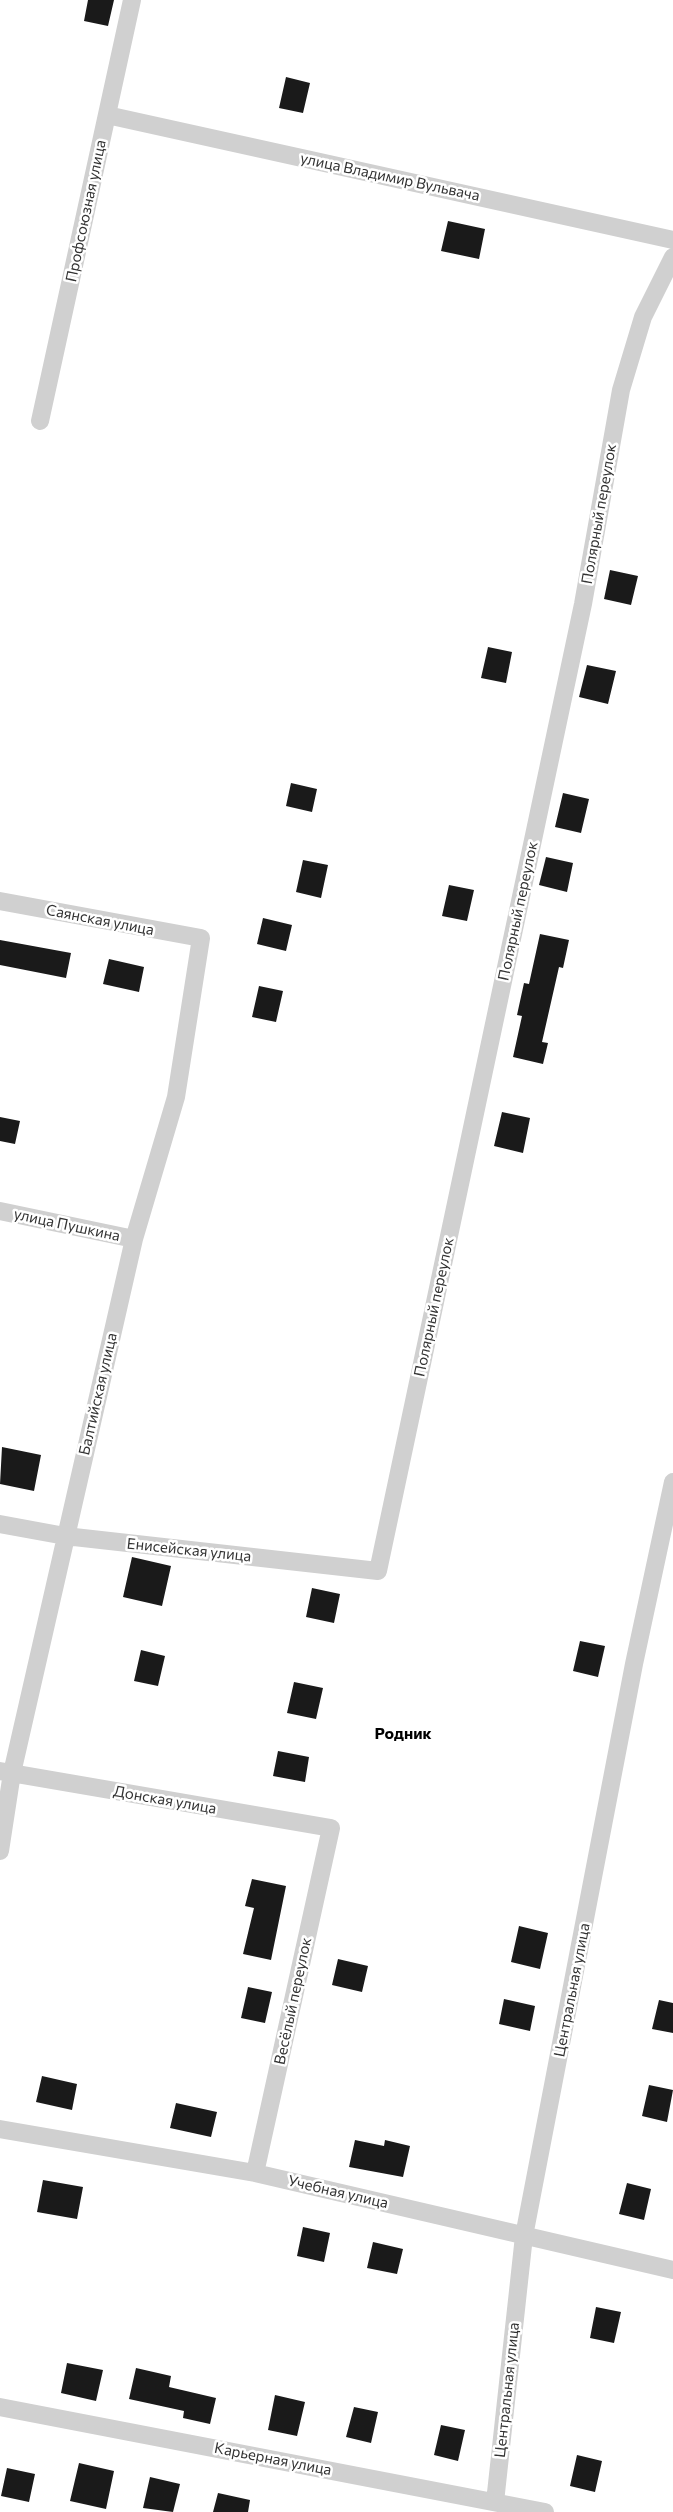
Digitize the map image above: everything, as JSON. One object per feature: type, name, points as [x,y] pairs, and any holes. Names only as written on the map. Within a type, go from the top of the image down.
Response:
[{"type":"street","name":"Профсоюзная улица","points":[[40,421],[132,0]]},
{"type":"street","name":"улица Владимир Вульвача","points":[[107,114],[673,240]]},
{"type":"street","name":"Полярный переулок","points":[[378,1571],[581,614],[621,390],[643,317],[673,257]]},
{"type":"street","name":"Саянская улица","points":[[0,901],[201,938]]},
{"type":"street","name":"Балтийская улица","points":[[0,1851],[6,1772],[65,1536],[134,1239],[176,1097],[201,938]]},
{"type":"street","name":"улица Пушкина","points":[[0,1211],[134,1239]]},
{"type":"street","name":"Центральная улица","points":[[495,2502],[524,2236],[634,1664],[673,1482]]},
{"type":"street","name":"Енисейская улица","points":[[0,1524],[65,1536],[378,1571]]},
{"type":"street","name":"Донская улица","points":[[6,1772],[330,1828]]},
{"type":"street","name":"Весёлый переулок","points":[[256,2173],[330,1828]]},
{"type":"street","name":"Учебная улица","points":[[0,2129],[256,2173],[673,2270]]},
{"type":"street","name":"Карьерная улица","points":[[0,2406],[545,2512]]},
{"type":"building","points":[[88,0],[114,0],[108,26],[84,21]]},
{"type":"building","points":[[286,77],[310,83],[303,113],[279,108]]},
{"type":"building","points":[[448,221],[485,229],[479,259],[441,251]]},
{"type":"building","points":[[610,570],[638,576],[631,605],[604,599]]},
{"type":"building","points":[[488,647],[512,652],[506,683],[481,678]]},
{"type":"building","points":[[587,665],[616,671],[608,704],[579,697]]},
{"type":"building","points":[[291,783],[317,789],[312,812],[286,806]]},
{"type":"building","points":[[563,793],[589,799],[581,833],[555,827]]},
{"type":"building","points":[[546,857],[573,863],[567,892],[539,885]]},
{"type":"building","points":[[303,860],[328,865],[321,898],[296,892]]},
{"type":"building","points":[[449,885],[474,890],[467,921],[442,916]]},
{"type":"building","points":[[263,918],[292,925],[286,951],[257,944]]},
{"type":"building","points":[[540,934],[569,940],[563,968],[559,967],[542,1042],[548,1043],[543,1064],[513,1057],[522,1016],[517,1015],[524,983],[529,984]]},
{"type":"building","points":[[0,940],[71,953],[66,978],[0,965]]},
{"type":"building","points":[[109,959],[144,967],[139,992],[103,984]]},
{"type":"building","points":[[259,986],[283,991],[276,1022],[252,1017]]},
{"type":"building","points":[[502,1112],[530,1118],[523,1153],[494,1146]]},
{"type":"building","points":[[0,1117],[20,1121],[15,1144],[0,1141]]},
{"type":"building","points":[[2,1447],[41,1455],[34,1491],[0,1484]]},
{"type":"building","points":[[132,1557],[171,1566],[162,1606],[123,1597]]},
{"type":"building","points":[[312,1588],[340,1594],[334,1623],[306,1617]]},
{"type":"building","points":[[580,1641],[605,1646],[598,1677],[573,1671]]},
{"type":"building","points":[[141,1650],[165,1656],[158,1686],[134,1681]]},
{"type":"building","points":[[294,1682],[323,1688],[316,1719],[287,1713]]},
{"type":"building","points":[[278,1751],[309,1757],[305,1782],[273,1776]]},
{"type":"building","points":[[252,1879],[286,1886],[271,1960],[243,1954],[254,1908],[245,1906]]},
{"type":"building","points":[[519,1926],[548,1933],[540,1969],[511,1962]]},
{"type":"building","points":[[338,1959],[368,1966],[362,1992],[332,1985]]},
{"type":"building","points":[[248,1987],[272,1992],[265,2023],[241,2018]]},
{"type":"building","points":[[504,1999],[535,2006],[530,2031],[499,2024]]},
{"type":"building","points":[[659,2000],[673,2003],[673,2033],[652,2029]]},
{"type":"building","points":[[42,2076],[77,2084],[72,2110],[36,2102]]},
{"type":"building","points":[[649,2085],[673,2090],[667,2122],[642,2116]]},
{"type":"building","points":[[176,2103],[217,2112],[211,2137],[170,2128]]},
{"type":"building","points":[[355,2140],[384,2146],[385,2140],[410,2146],[403,2177],[349,2167]]},
{"type":"building","points":[[43,2180],[83,2187],[77,2219],[37,2212]]},
{"type":"building","points":[[627,2183],[651,2189],[644,2220],[619,2214]]},
{"type":"building","points":[[303,2227],[330,2233],[324,2262],[297,2256]]},
{"type":"building","points":[[373,2242],[403,2249],[397,2274],[367,2268]]},
{"type":"building","points":[[596,2307],[621,2312],[614,2343],[590,2338]]},
{"type":"building","points":[[67,2363],[103,2370],[96,2401],[61,2393]]},
{"type":"building","points":[[136,2368],[171,2376],[169,2387],[216,2398],[210,2424],[183,2418],[184,2411],[129,2399]]},
{"type":"building","points":[[275,2395],[305,2402],[297,2436],[268,2430]]},
{"type":"building","points":[[354,2407],[378,2412],[371,2443],[346,2437]]},
{"type":"building","points":[[441,2425],[465,2430],[458,2461],[434,2455]]},
{"type":"building","points":[[577,2455],[602,2461],[595,2492],[570,2486]]},
{"type":"building","points":[[79,2463],[114,2471],[106,2509],[70,2501]]},
{"type":"building","points":[[7,2468],[35,2474],[29,2502],[1,2496]]},
{"type":"building","points":[[150,2477],[180,2484],[173,2512],[143,2508]]},
{"type":"building","points":[[218,2493],[250,2500],[248,2512],[213,2512]]},
{"type":"district","name":"Родник","points":[[403,1734]]}]
